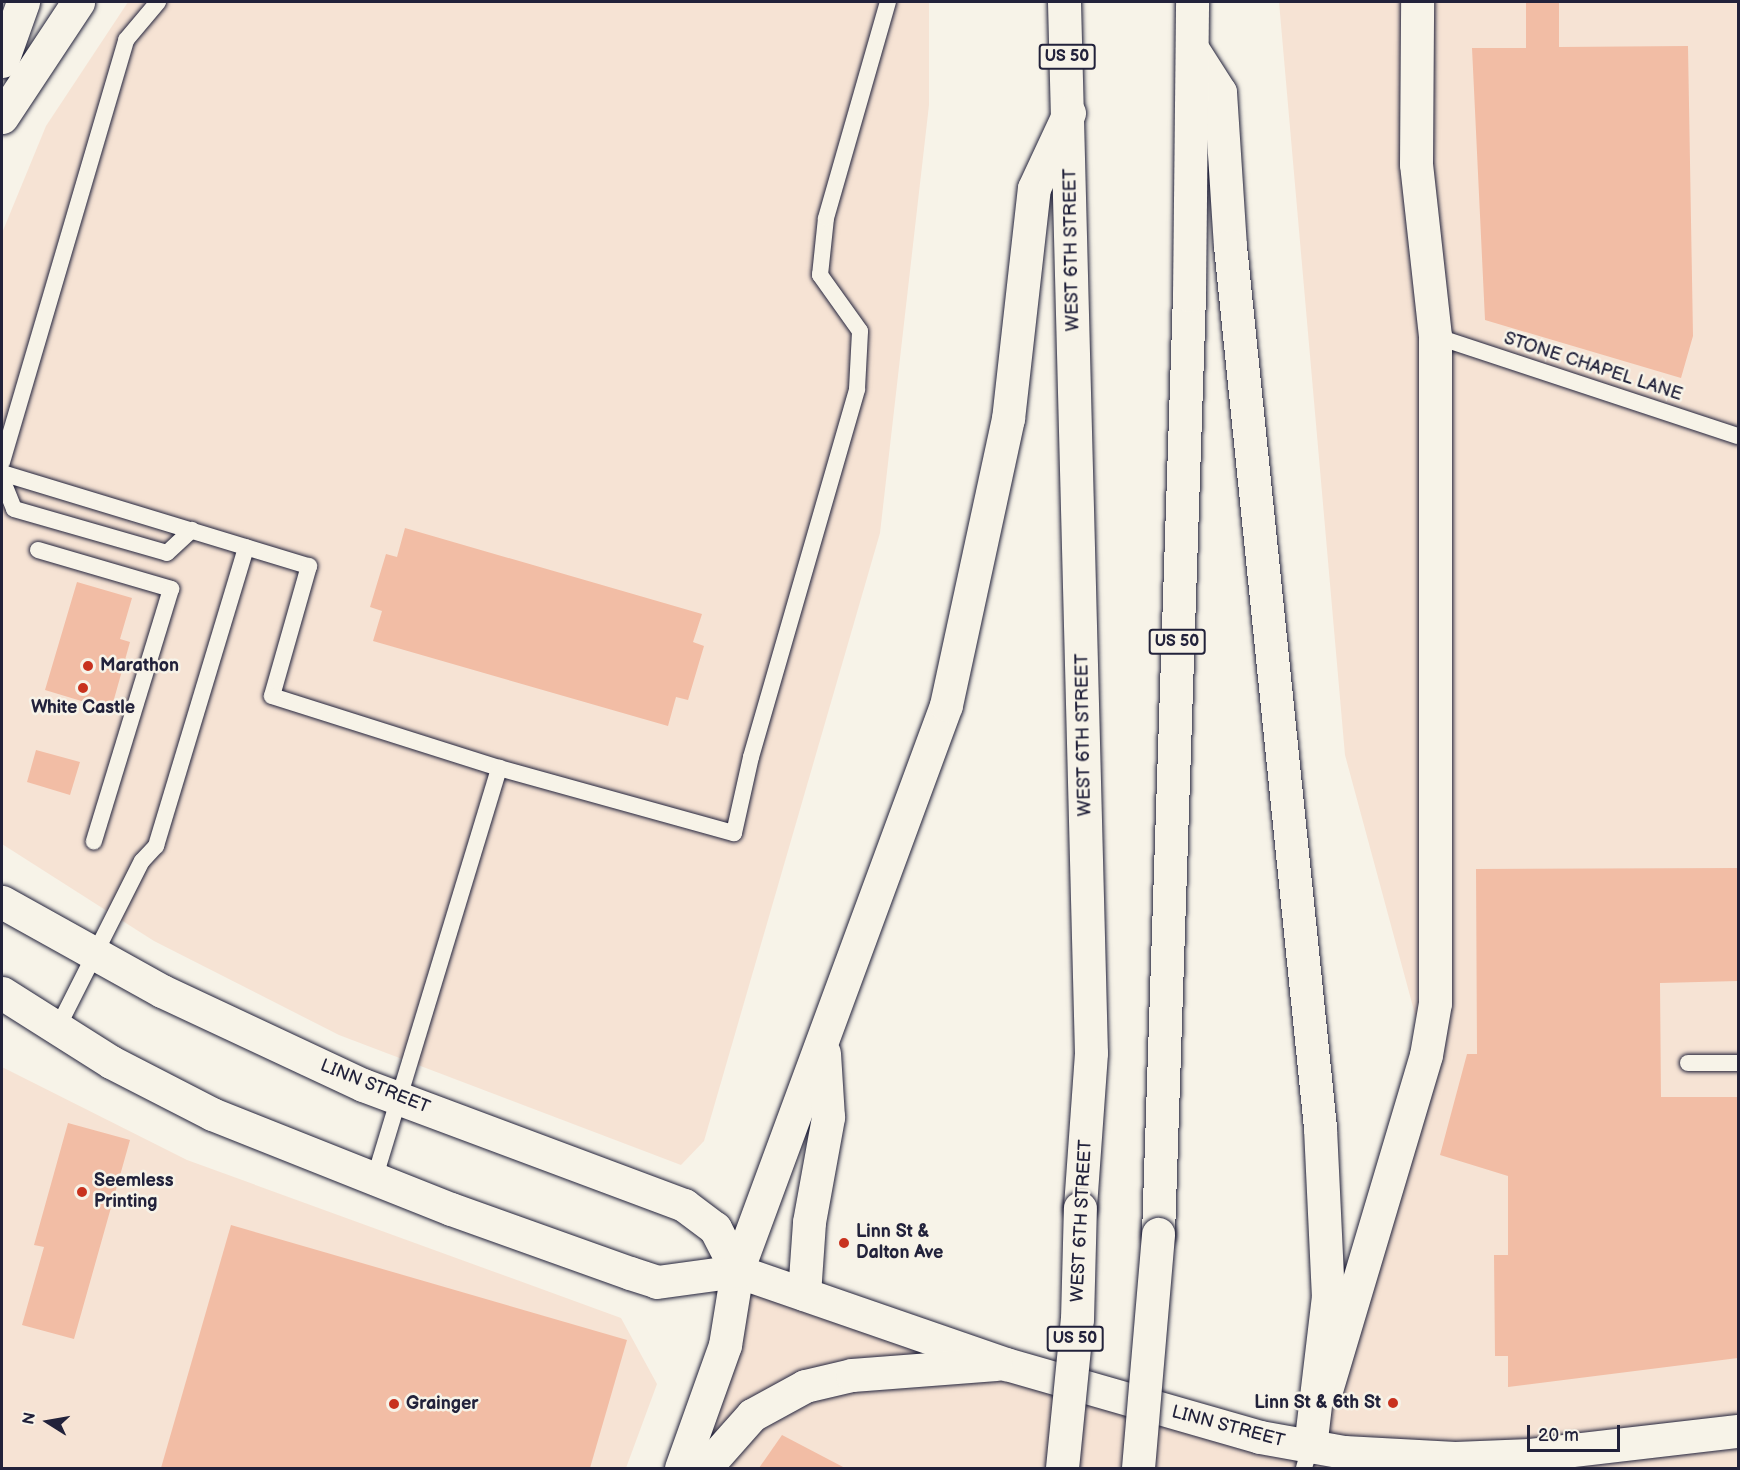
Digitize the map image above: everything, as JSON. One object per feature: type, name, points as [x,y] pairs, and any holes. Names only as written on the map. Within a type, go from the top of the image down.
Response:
[{"type":"main road","points":[[2,61],[23,2]]},
{"type":"main road","points":[[2,117],[78,2]]},
{"type":"main road","name":"WEST 6TH STREET","points":[[1062,1468],[1077,1319],[1080,1208],[1091,1053],[1069,112],[1064,2]]},
{"type":"main road","name":"US 50","points":[[1138,1468],[1158,1234],[1193,50],[1192,2]]},
{"type":"main road","points":[[1307,1458],[1426,1055],[1435,1003],[1435,336],[1416,164],[1417,2]]},
{"type":"main road","points":[[1193,50],[1220,92],[1230,246],[1320,1128],[1328,1296],[1307,1458]]},
{"type":"main road","points":[[681,1468],[725,1345],[737,1272],[946,705],[1008,419],[1034,188],[1069,112]]},
{"type":"main road","name":"LINN STREET","points":[[2,902],[95,955],[228,1023],[401,1099],[684,1205],[715,1228],[737,1272]]},
{"type":"main road","name":"LINN STREET","points":[[2,993],[111,1062],[212,1114],[374,1180],[657,1282],[737,1272],[1006,1364],[1307,1458],[1492,1457],[1738,1431]]},
{"type":"main road","points":[[804,1294],[809,1222],[828,1118],[823,1042]]},
{"type":"main road","points":[[705,1468],[752,1415],[805,1386],[852,1375],[1006,1364]]},
{"type":"lane","points":[[2,462],[126,40],[158,2]]},
{"type":"lane","points":[[2,473],[309,566],[272,696],[499,768],[734,833],[751,757],[857,389],[860,331],[820,275],[826,218],[888,2]]},
{"type":"lane","name":"STONE CHAPEL LANE","points":[[1435,336],[1738,436]]},
{"type":"lane","points":[[2,479],[14,509],[167,553],[192,530]]},
{"type":"lane","points":[[58,1027],[142,861],[156,846],[246,547]]},
{"type":"lane","points":[[38,550],[171,589],[94,841]]},
{"type":"lane","points":[[374,1180],[401,1099],[499,768]]},
{"type":"lane","points":[[1688,1063],[1738,1063]]},
{"type":"shaded area","points":[[128,2],[929,2],[929,105],[880,533],[704,1141],[681,1165],[339,1035],[154,941],[2,844],[2,233],[46,126]]},
{"type":"shaded area","points":[[1279,2],[1738,2],[1738,1468],[681,1468],[737,1271],[1310,1447],[1426,1055],[1345,755]]},
{"type":"shaded area","points":[[2,1067],[187,1160],[621,1318],[657,1384],[626,1468],[2,1468]]},
{"type":"building","points":[[1526,2],[1559,2],[1559,47],[1688,46],[1693,336],[1681,378],[1485,320],[1472,48],[1526,48]]},
{"type":"building","points":[[405,528],[702,614],[693,642],[704,646],[688,700],[676,697],[668,726],[373,641],[382,611],[370,607],[386,554],[397,557]]},
{"type":"building","name":"Marathon","points":[[77,582],[132,598],[120,639],[130,642],[111,710],[45,690]]},
{"type":"building","points":[[36,750],[80,762],[70,795],[27,782]]},
{"type":"building","points":[[1738,868],[1738,981],[1660,983],[1661,1097],[1738,1097],[1738,1358],[1508,1387],[1508,1356],[1495,1356],[1494,1255],[1508,1255],[1508,1176],[1440,1155],[1467,1054],[1477,1054],[1476,869]]},
{"type":"building","name":"Seemless Printing","points":[[68,1123],[130,1140],[74,1339],[22,1325],[44,1247],[34,1245]]},
{"type":"building","name":"Grainger","points":[[231,1225],[627,1340],[590,1468],[161,1468]]},
{"type":"building","points":[[782,1435],[845,1468],[759,1468]]},
{"type":"place","name":"Marathon","points":[[88,666]]},
{"type":"place","name":"White Castle","points":[[83,688]]},
{"type":"place","name":"Seemless Printing","points":[[82,1192]]},
{"type":"place","name":"Linn St & Dalton Ave","points":[[844,1243]]},
{"type":"place","name":"Linn St & 6th St","points":[[1393,1403]]},
{"type":"place","name":"Grainger","points":[[394,1404]]}]
